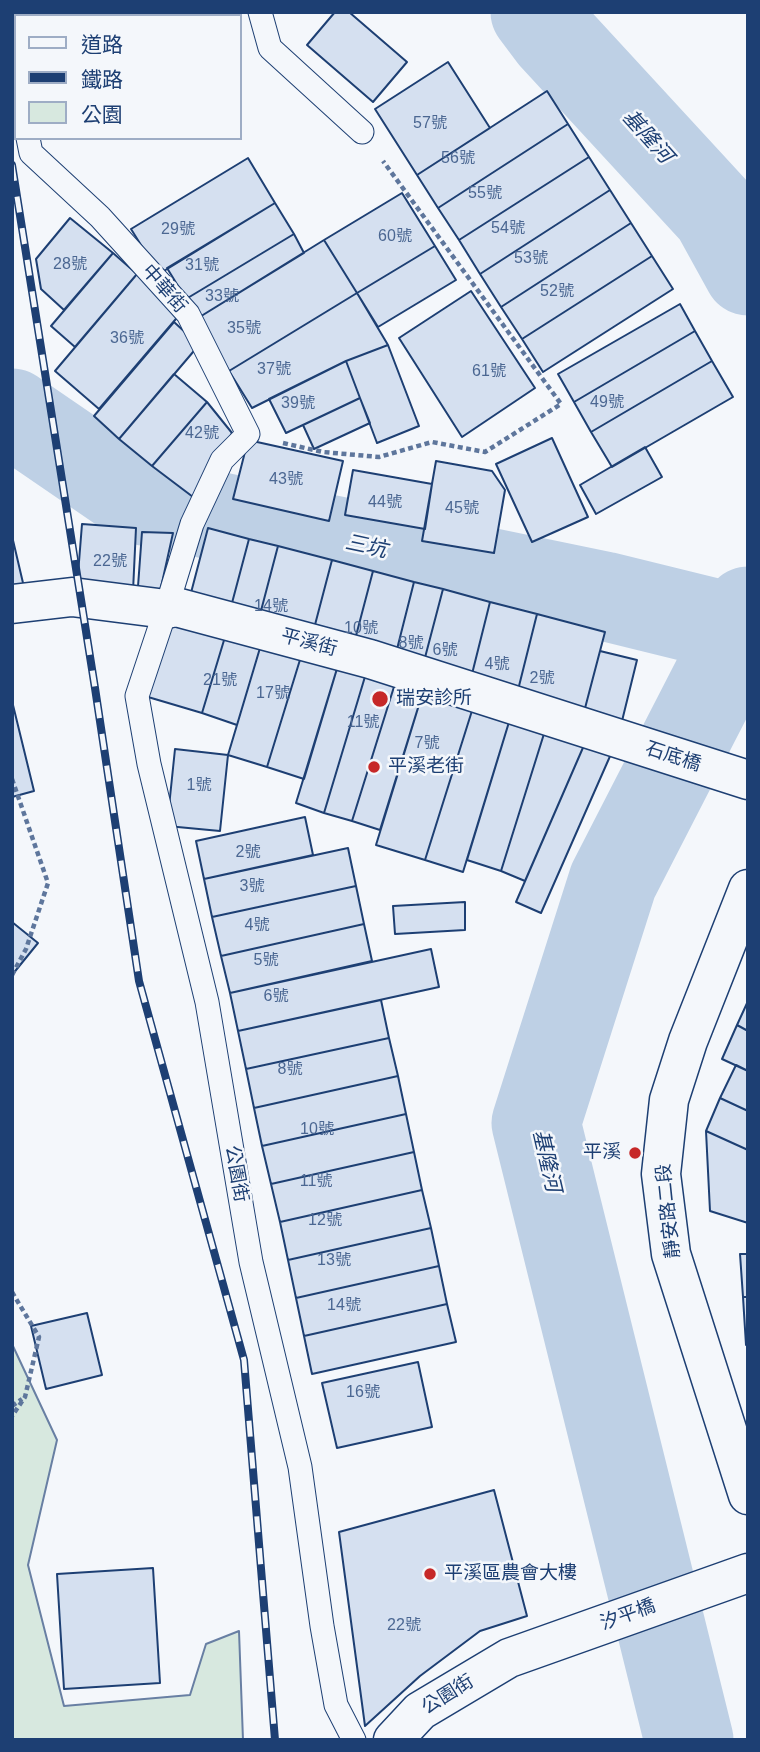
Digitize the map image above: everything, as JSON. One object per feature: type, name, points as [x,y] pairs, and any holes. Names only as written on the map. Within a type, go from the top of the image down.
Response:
[{"type":"street","name":"平溪街","points":[[12,604],[72,597],[176,607],[370,659],[599,732]]},
{"type":"street","name":"石底橋","points":[[599,732],[748,780]]},
{"type":"street","name":"靜安路二段","points":[[748,889],[688,1041],[669,1100],[661,1174],[671,1254],[748,1495]]},
{"type":"street","name":"汐平橋","points":[[509,1658],[748,1573]]},
{"type":"street","name":"公園街","points":[[393,1740],[420,1711],[509,1658]]},
{"type":"lane","points":[[260,12],[271,48],[362,132]]},
{"type":"lane","name":"中華街","points":[[28,140],[31,153],[100,217],[188,314],[248,435]]},
{"type":"lane","points":[[166,608],[192,524],[222,460],[248,435]]},
{"type":"lane","name":"公園街","points":[[166,608],[137,696],[149,764],[207,1002],[251,1262],[300,1467],[336,1705],[354,1740]]},
{"type":"path","points":[[248,435],[323,452],[379,457],[432,442],[485,452],[561,404],[362,132]]},
{"type":"path","points":[[12,779],[48,883],[26,949],[12,975]]},
{"type":"path","points":[[12,1292],[39,1337],[25,1397],[12,1416]]},
{"type":"path","points":[[12,1406],[25,1397]]},
{"type":"green space","points":[[12,1344],[57,1440],[28,1565],[64,1706],[190,1695],[206,1644],[239,1631],[243,1740],[12,1740]]},
{"type":"building","points":[[233,12],[234,14],[43,14]]},
{"type":"building","points":[[335,12],[349,12],[407,62],[373,102],[307,45]]},
{"type":"building","points":[[448,62],[490,128],[417,175],[375,109]]},
{"type":"building","points":[[547,91],[568,124],[438,208],[417,175]]},
{"type":"building","points":[[568,124],[589,157],[459,240],[438,208]]},
{"type":"building","points":[[589,157],[610,190],[480,274],[459,240]]},
{"type":"building","points":[[248,158],[275,203],[159,274],[131,229]]},
{"type":"building","points":[[610,190],[631,223],[501,307],[480,274]]},
{"type":"building","points":[[402,193],[435,246],[357,293],[324,240]]},
{"type":"building","points":[[275,203],[294,234],[186,299],[167,268]]},
{"type":"building","points":[[70,218],[113,253],[64,310],[41,289],[36,259]]},
{"type":"building","points":[[631,223],[652,256],[522,339],[501,307]]},
{"type":"building","points":[[294,234],[304,253],[198,318],[186,299]]},
{"type":"building","points":[[324,240],[357,293],[229,371],[198,318]]},
{"type":"building","points":[[435,246],[456,280],[378,327],[357,293]]},
{"type":"building","points":[[113,253],[137,274],[75,347],[51,326]]},
{"type":"building","points":[[652,256],[673,289],[543,372],[522,339]]},
{"type":"building","points":[[137,274],[181,313],[99,409],[55,371]]},
{"type":"building","points":[[471,291],[535,388],[462,437],[399,338]]},
{"type":"building","points":[[357,293],[388,345],[346,361],[252,408],[229,371]]},
{"type":"building","points":[[680,304],[695,331],[574,402],[558,374]]},
{"type":"building","points":[[174,322],[199,345],[119,439],[94,416]]},
{"type":"building","points":[[695,331],[712,361],[591,432],[574,402]]},
{"type":"building","points":[[388,345],[419,426],[377,443],[346,361]]},
{"type":"building","points":[[346,361],[360,398],[286,433],[269,399]]},
{"type":"building","points":[[712,361],[733,397],[612,467],[591,432]]},
{"type":"building","points":[[174,374],[207,402],[152,466],[119,439]]},
{"type":"building","points":[[360,398],[370,423],[314,449],[303,425]]},
{"type":"building","points":[[207,402],[232,433],[197,500],[152,466]]},
{"type":"building","points":[[552,438],[588,517],[532,542],[496,464]]},
{"type":"building","points":[[248,440],[343,461],[329,521],[233,499]]},
{"type":"building","points":[[645,447],[662,477],[596,514],[580,485]]},
{"type":"building","points":[[436,461],[492,471],[505,490],[494,553],[422,541]]},
{"type":"building","points":[[353,470],[432,484],[425,529],[345,515]]},
{"type":"building","points":[[82,524],[136,528],[133,591],[77,587]]},
{"type":"building","points":[[208,528],[249,539],[228,618],[187,608]]},
{"type":"building","points":[[142,532],[173,533],[158,601],[137,600]]},
{"type":"building","points":[[12,536],[27,600],[12,603]]},
{"type":"building","points":[[249,539],[278,546],[257,626],[228,618]]},
{"type":"building","points":[[278,546],[332,560],[311,640],[257,626]]},
{"type":"building","points":[[332,560],[373,571],[352,651],[311,640]]},
{"type":"building","points":[[373,571],[414,582],[394,661],[352,651]]},
{"type":"building","points":[[414,582],[443,589],[422,669],[394,661]]},
{"type":"building","points":[[443,589],[490,602],[470,682],[422,669]]},
{"type":"building","points":[[490,602],[537,614],[517,694],[470,682]]},
{"type":"building","points":[[175,610],[228,627],[202,713],[148,697]]},
{"type":"building","points":[[537,614],[605,632],[584,712],[517,694]]},
{"type":"building","points":[[228,627],[263,638],[237,725],[202,713]]},
{"type":"building","points":[[263,638],[303,650],[267,767],[228,755]]},
{"type":"building","points":[[303,650],[339,662],[304,779],[267,767]]},
{"type":"building","points":[[600,651],[637,660],[622,721],[584,712]]},
{"type":"building","points":[[339,662],[367,670],[324,813],[296,803]]},
{"type":"building","points":[[367,670],[398,674],[352,821],[324,813]]},
{"type":"building","points":[[398,674],[426,682],[380,830],[352,821]]},
{"type":"building","points":[[426,682],[476,698],[425,860],[376,845]]},
{"type":"building","points":[[476,698],[513,709],[463,872],[425,860]]},
{"type":"building","points":[[12,701],[34,791],[12,797]]},
{"type":"building","points":[[513,709],[548,721],[501,871],[467,860]]},
{"type":"building","points":[[548,721],[585,743],[525,881],[501,871]]},
{"type":"building","points":[[585,743],[611,754],[541,913],[516,902]]},
{"type":"building","points":[[175,749],[228,755],[220,831],[167,826]]},
{"type":"building","points":[[305,817],[313,855],[204,879],[196,841]]},
{"type":"building","points":[[348,848],[356,886],[212,917],[204,879]]},
{"type":"building","points":[[356,886],[364,924],[221,956],[212,917]]},
{"type":"building","points":[[465,902],[465,930],[395,934],[393,906]]},
{"type":"building","points":[[12,922],[38,943],[12,975]]},
{"type":"building","points":[[364,924],[372,961],[230,993],[221,956]]},
{"type":"building","points":[[431,949],[439,987],[238,1031],[230,993]]},
{"type":"building","points":[[381,1000],[389,1038],[246,1069],[238,1031]]},
{"type":"building","points":[[748,1001],[748,1031],[737,1025]]},
{"type":"building","points":[[737,1025],[748,1031],[748,1071],[722,1059]]},
{"type":"building","points":[[389,1038],[398,1076],[254,1108],[246,1069]]},
{"type":"building","points":[[736,1065],[748,1071],[748,1111],[720,1098]]},
{"type":"building","points":[[398,1076],[406,1114],[262,1146],[254,1108]]},
{"type":"building","points":[[720,1098],[748,1111],[748,1150],[706,1131]]},
{"type":"building","points":[[406,1114],[414,1152],[271,1184],[262,1146]]},
{"type":"building","points":[[706,1131],[748,1150],[748,1223],[710,1211]]},
{"type":"building","points":[[414,1152],[422,1190],[280,1222],[271,1184]]},
{"type":"building","points":[[422,1190],[431,1228],[288,1260],[280,1222]]},
{"type":"building","points":[[431,1228],[439,1266],[296,1298],[288,1260]]},
{"type":"building","points":[[740,1254],[748,1254],[748,1297],[743,1297]]},
{"type":"building","points":[[439,1266],[447,1304],[304,1336],[296,1298]]},
{"type":"building","points":[[743,1297],[748,1297],[748,1345],[746,1345]]},
{"type":"building","points":[[447,1304],[456,1342],[312,1374],[304,1336]]},
{"type":"building","points":[[87,1313],[102,1375],[46,1389],[31,1326]]},
{"type":"building","points":[[418,1362],[432,1427],[337,1448],[322,1383]]},
{"type":"building","name":"平溪區農會大樓","points":[[494,1490],[527,1616],[480,1631],[420,1676],[365,1726],[339,1532]]},
{"type":"building","points":[[153,1568],[160,1683],[64,1689],[57,1574]]},
{"type":"waterway","name":"基隆河","points":[[535,12],[553,36],[716,213],[748,271]]},
{"type":"waterway","name":"三坑","points":[[12,413],[139,500],[604,596],[742,630]]},
{"type":"waterway","name":"基隆河","points":[[689,1740],[536,1123],[613,881],[742,630],[748,611]]},
{"type":"railway","points":[[12,165],[139,981],[244,1360],[275,1740]]},
{"type":"place","name":"瑞安診所","points":[[380,699]]},
{"type":"place","name":"平溪老街","points":[[374,767]]},
{"type":"place","name":"平溪","points":[[635,1153]]},
{"type":"place","name":"平溪區農會大樓","points":[[430,1574]]}]
